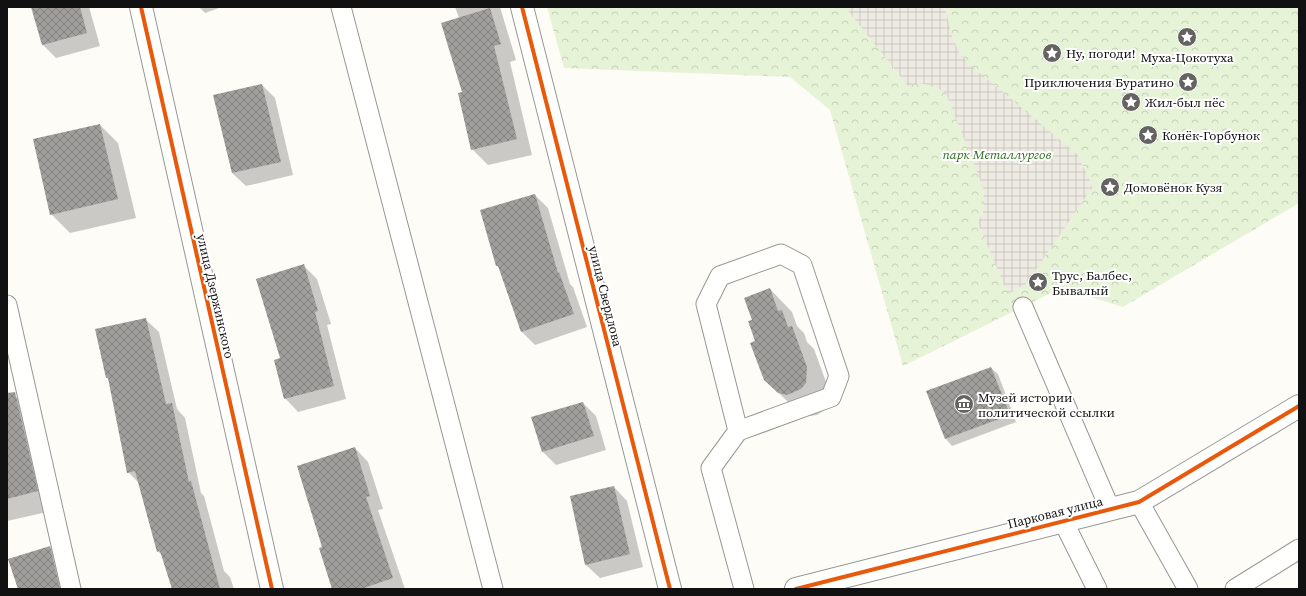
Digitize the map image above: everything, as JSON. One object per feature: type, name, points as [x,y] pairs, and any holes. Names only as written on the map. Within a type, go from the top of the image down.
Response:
[{"type":"street","name":"улица Дзержинского","points":[[141,7],[272,589]]},
{"type":"street","name":"улица Свердлова","points":[[522,7],[670,589]]},
{"type":"street","name":"Парковая улица","points":[[796,589],[1139,502],[1299,406]]},
{"type":"lane","points":[[341,7],[493,589]]},
{"type":"lane","points":[[738,431],[706,304],[720,276],[781,254],[802,265],[839,376],[832,397],[738,431],[711,468],[744,589]]},
{"type":"lane","points":[[7,305],[71,589]]},
{"type":"lane","points":[[1023,307],[1110,509]]},
{"type":"lane","points":[[1139,502],[1188,589]]},
{"type":"lane","points":[[1063,521],[1098,589]]},
{"type":"lane","points":[[1235,589],[1299,549]]},
{"type":"green space","name":"парк Металлургов","points":[[547,7],[1299,7],[1299,203],[1123,307],[1061,288],[903,366],[830,110],[790,77],[564,68]]},
{"type":"shaded area","points":[[845,7],[945,7],[952,37],[959,52],[969,64],[1077,154],[1092,188],[1026,284],[1008,294],[978,223],[983,212],[984,190],[946,93],[933,86],[919,83],[908,86]]},
{"type":"building","points":[[31,7],[80,7],[87,33],[42,45]]},
{"type":"building","points":[[490,8],[501,44],[494,46],[517,139],[471,150],[458,93],[462,92],[441,23]]},
{"type":"building","points":[[262,84],[281,162],[232,173],[213,95]]},
{"type":"building","points":[[100,124],[118,199],[50,215],[33,139]]},
{"type":"building","points":[[535,194],[558,273],[559,272],[574,314],[521,332],[498,266],[496,266],[480,210]]},
{"type":"building","points":[[304,264],[318,311],[315,312],[334,386],[284,399],[274,360],[280,358],[256,279]]},
{"type":"building","points":[[770,288],[778,311],[782,310],[788,327],[792,326],[807,367],[806,383],[801,389],[787,395],[778,393],[764,380],[750,343],[755,341],[748,321],[752,320],[744,298]]},
{"type":"building","points":[[146,318],[166,404],[172,403],[189,482],[191,481],[220,589],[172,589],[160,551],[157,552],[135,471],[127,473],[108,378],[106,378],[95,329]]},
{"type":"building","points":[[991,367],[1010,415],[945,439],[926,391]]},
{"type":"building","points":[[15,392],[38,491],[7,499],[7,393]]},
{"type":"building","points":[[583,402],[594,436],[542,452],[531,417]]},
{"type":"building","points":[[355,447],[370,496],[366,497],[393,578],[361,589],[332,589],[319,548],[322,547],[297,466]]},
{"type":"building","points":[[614,486],[630,554],[585,565],[570,496]]},
{"type":"building","points":[[50,546],[60,589],[18,589],[8,559]]},
{"type":"cycle path","points":[[141,7],[272,589]]},
{"type":"cycle path","points":[[522,7],[670,589]]},
{"type":"cycle path","points":[[796,589],[1139,502],[1299,406]]},
{"type":"place","name":"Муха-Цокотуха","points":[[1187,37]]},
{"type":"place","name":"Ну, погоди!","points":[[1052,53]]},
{"type":"place","name":"Приключения Буратино","points":[[1188,82]]},
{"type":"place","name":"Жил-был пёс","points":[[1131,102]]},
{"type":"place","name":"Конёк-Горбунок","points":[[1148,135]]},
{"type":"place","name":"Домовёнок Кузя","points":[[1110,187]]},
{"type":"place","name":"Трус, Балбес, Бывалый","points":[[1038,282]]},
{"type":"place","name":"Музей истории политической ссылки","points":[[964,404]]}]
